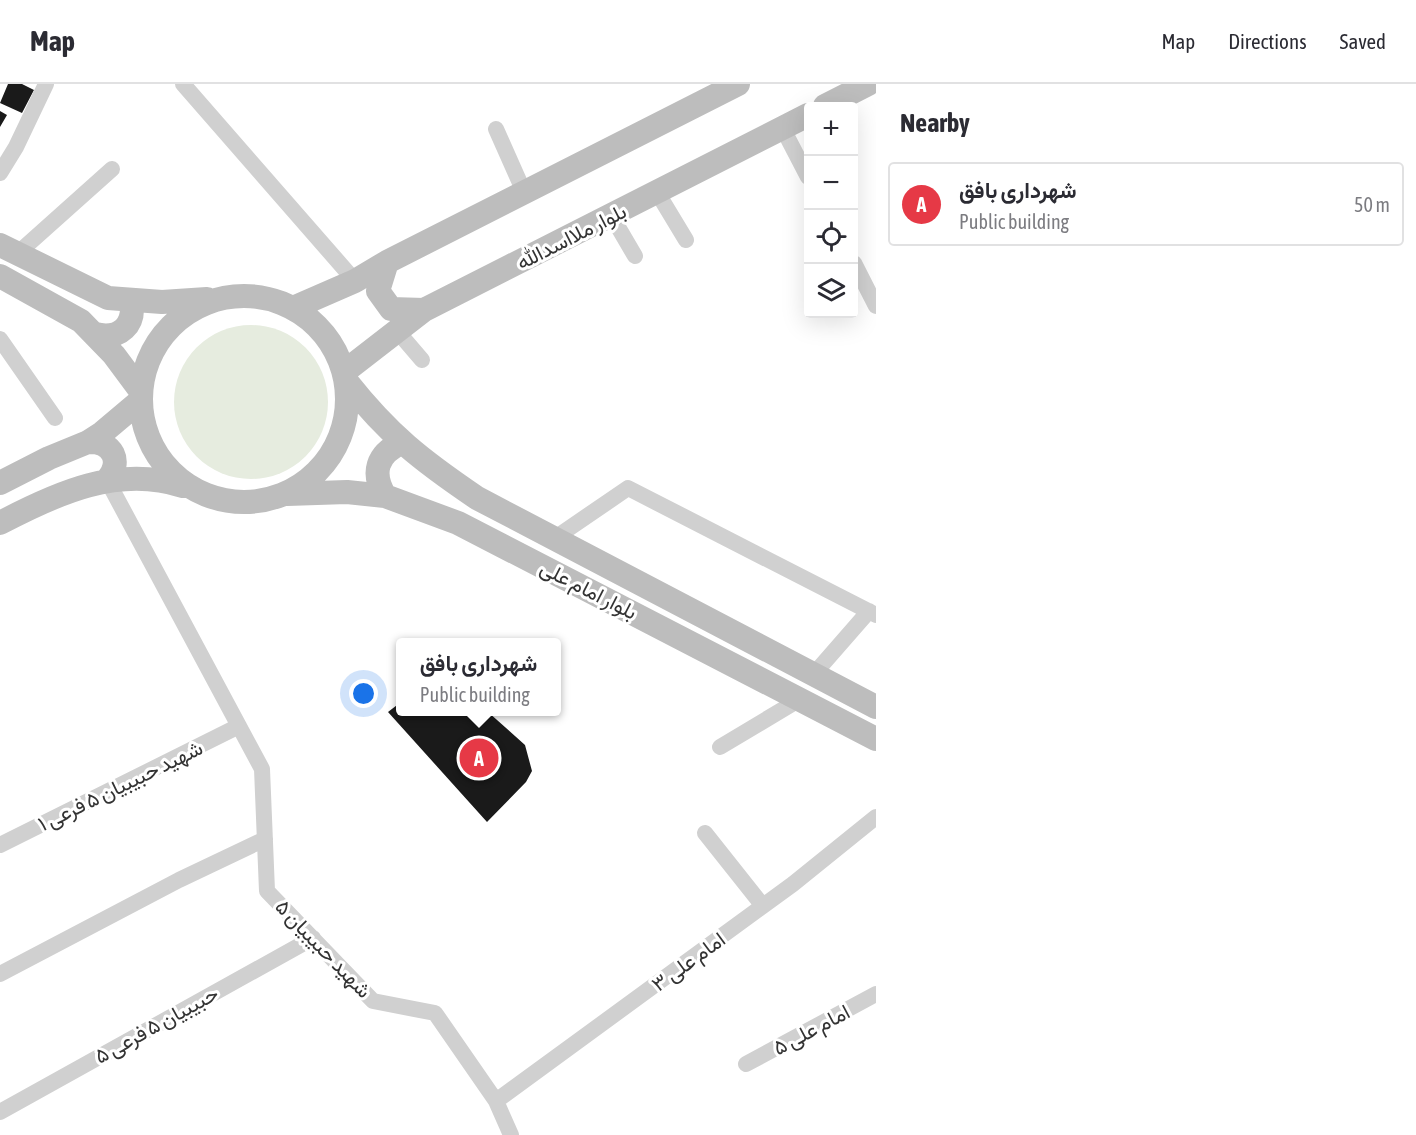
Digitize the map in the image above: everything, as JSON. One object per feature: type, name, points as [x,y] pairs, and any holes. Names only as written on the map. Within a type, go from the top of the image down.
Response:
[{"type":"main road","points":[[292,308],[355,281],[387,262],[738,84]]},
{"type":"main road","points":[[833,102],[868,84]]},
{"type":"main road","name":"بلوار ملااسدالله","points":[[345,377],[424,310],[804,117]]},
{"type":"main road","points":[[0,523],[75,489],[106,480],[159,478],[219,500],[254,503],[286,494],[315,476],[336,448],[347,416],[345,377],[337,351],[318,326],[292,308],[269,298],[244,296],[162,302],[108,298],[9,250]]},
{"type":"main road","points":[[387,262],[378,291],[390,309],[424,310]]},
{"type":"main road","points":[[0,276],[81,321],[114,355],[140,396]]},
{"type":"main road","points":[[188,487],[162,464],[145,432],[140,396],[148,359],[165,332],[189,311],[219,299]]},
{"type":"main road","points":[[95,334],[107,337],[120,334],[129,325],[133,312],[131,300]]},
{"type":"main road","name":"بلوار امام علی","points":[[345,377],[401,443],[428,465],[477,498],[876,707]]},
{"type":"main road","points":[[0,483],[49,458],[88,442],[102,433],[140,396]]},
{"type":"main road","points":[[88,442],[100,442],[111,448],[116,459],[114,471],[106,480]]},
{"type":"main road","points":[[385,496],[377,478],[380,459],[389,449],[401,443]]},
{"type":"main road","name":"بلوار امام علی","points":[[286,494],[348,492],[385,496],[458,523],[802,698],[876,739]]},
{"type":"street","points":[[0,173],[16,147],[46,84]]},
{"type":"street","points":[[183,84],[355,281]]},
{"type":"street","points":[[496,129],[524,192]]},
{"type":"street","points":[[783,129],[804,169]]},
{"type":"street","points":[[9,250],[112,169]]},
{"type":"street","points":[[657,192],[686,240]]},
{"type":"street","points":[[611,216],[635,256]]},
{"type":"street","points":[[855,264],[876,306]]},
{"type":"street","points":[[398,332],[422,360]]},
{"type":"street","points":[[0,339],[55,418]]},
{"type":"street","name":"شهید حبیبیان ۵","points":[[106,480],[262,769],[267,891],[373,1000],[435,1013],[496,1101],[509,1134]]},
{"type":"street","points":[[555,538],[628,488],[872,613],[814,674]]},
{"type":"street","points":[[720,747],[802,698]]},
{"type":"street","name":"شهید حبیبیان ۵ فرعی ۱","points":[[0,844],[239,726]]},
{"type":"street","name":"امام علی ۳","points":[[496,1101],[763,906],[876,817]]},
{"type":"street","points":[[705,833],[763,906]]},
{"type":"street","points":[[0,974],[179,880],[265,839]]},
{"type":"street","name":"حبیبیان ۵ فرعی ۵","points":[[0,1112],[313,938]]},
{"type":"street","name":"امام علی ۵","points":[[746,1064],[876,994]]},
{"type":"shaded area","points":[[251,325],[280,331],[294,338],[305,348],[315,359],[322,373],[328,402],[322,431],[315,445],[305,456],[294,466],[280,473],[251,479],[222,473],[208,466],[197,456],[187,445],[180,431],[174,402],[180,373],[187,359],[197,348],[208,338],[222,331]]},
{"type":"building","points":[[8,84],[22,84],[34,90],[22,113],[0,103]]},
{"type":"building","points":[[0,111],[7,115],[0,127]]},
{"type":"building","points":[[396,706],[396,716],[492,716],[525,745],[532,771],[526,782],[487,822],[388,712]]},
{"type":"place","name":"شهرداری بافق","points":[[479,758]]}]
